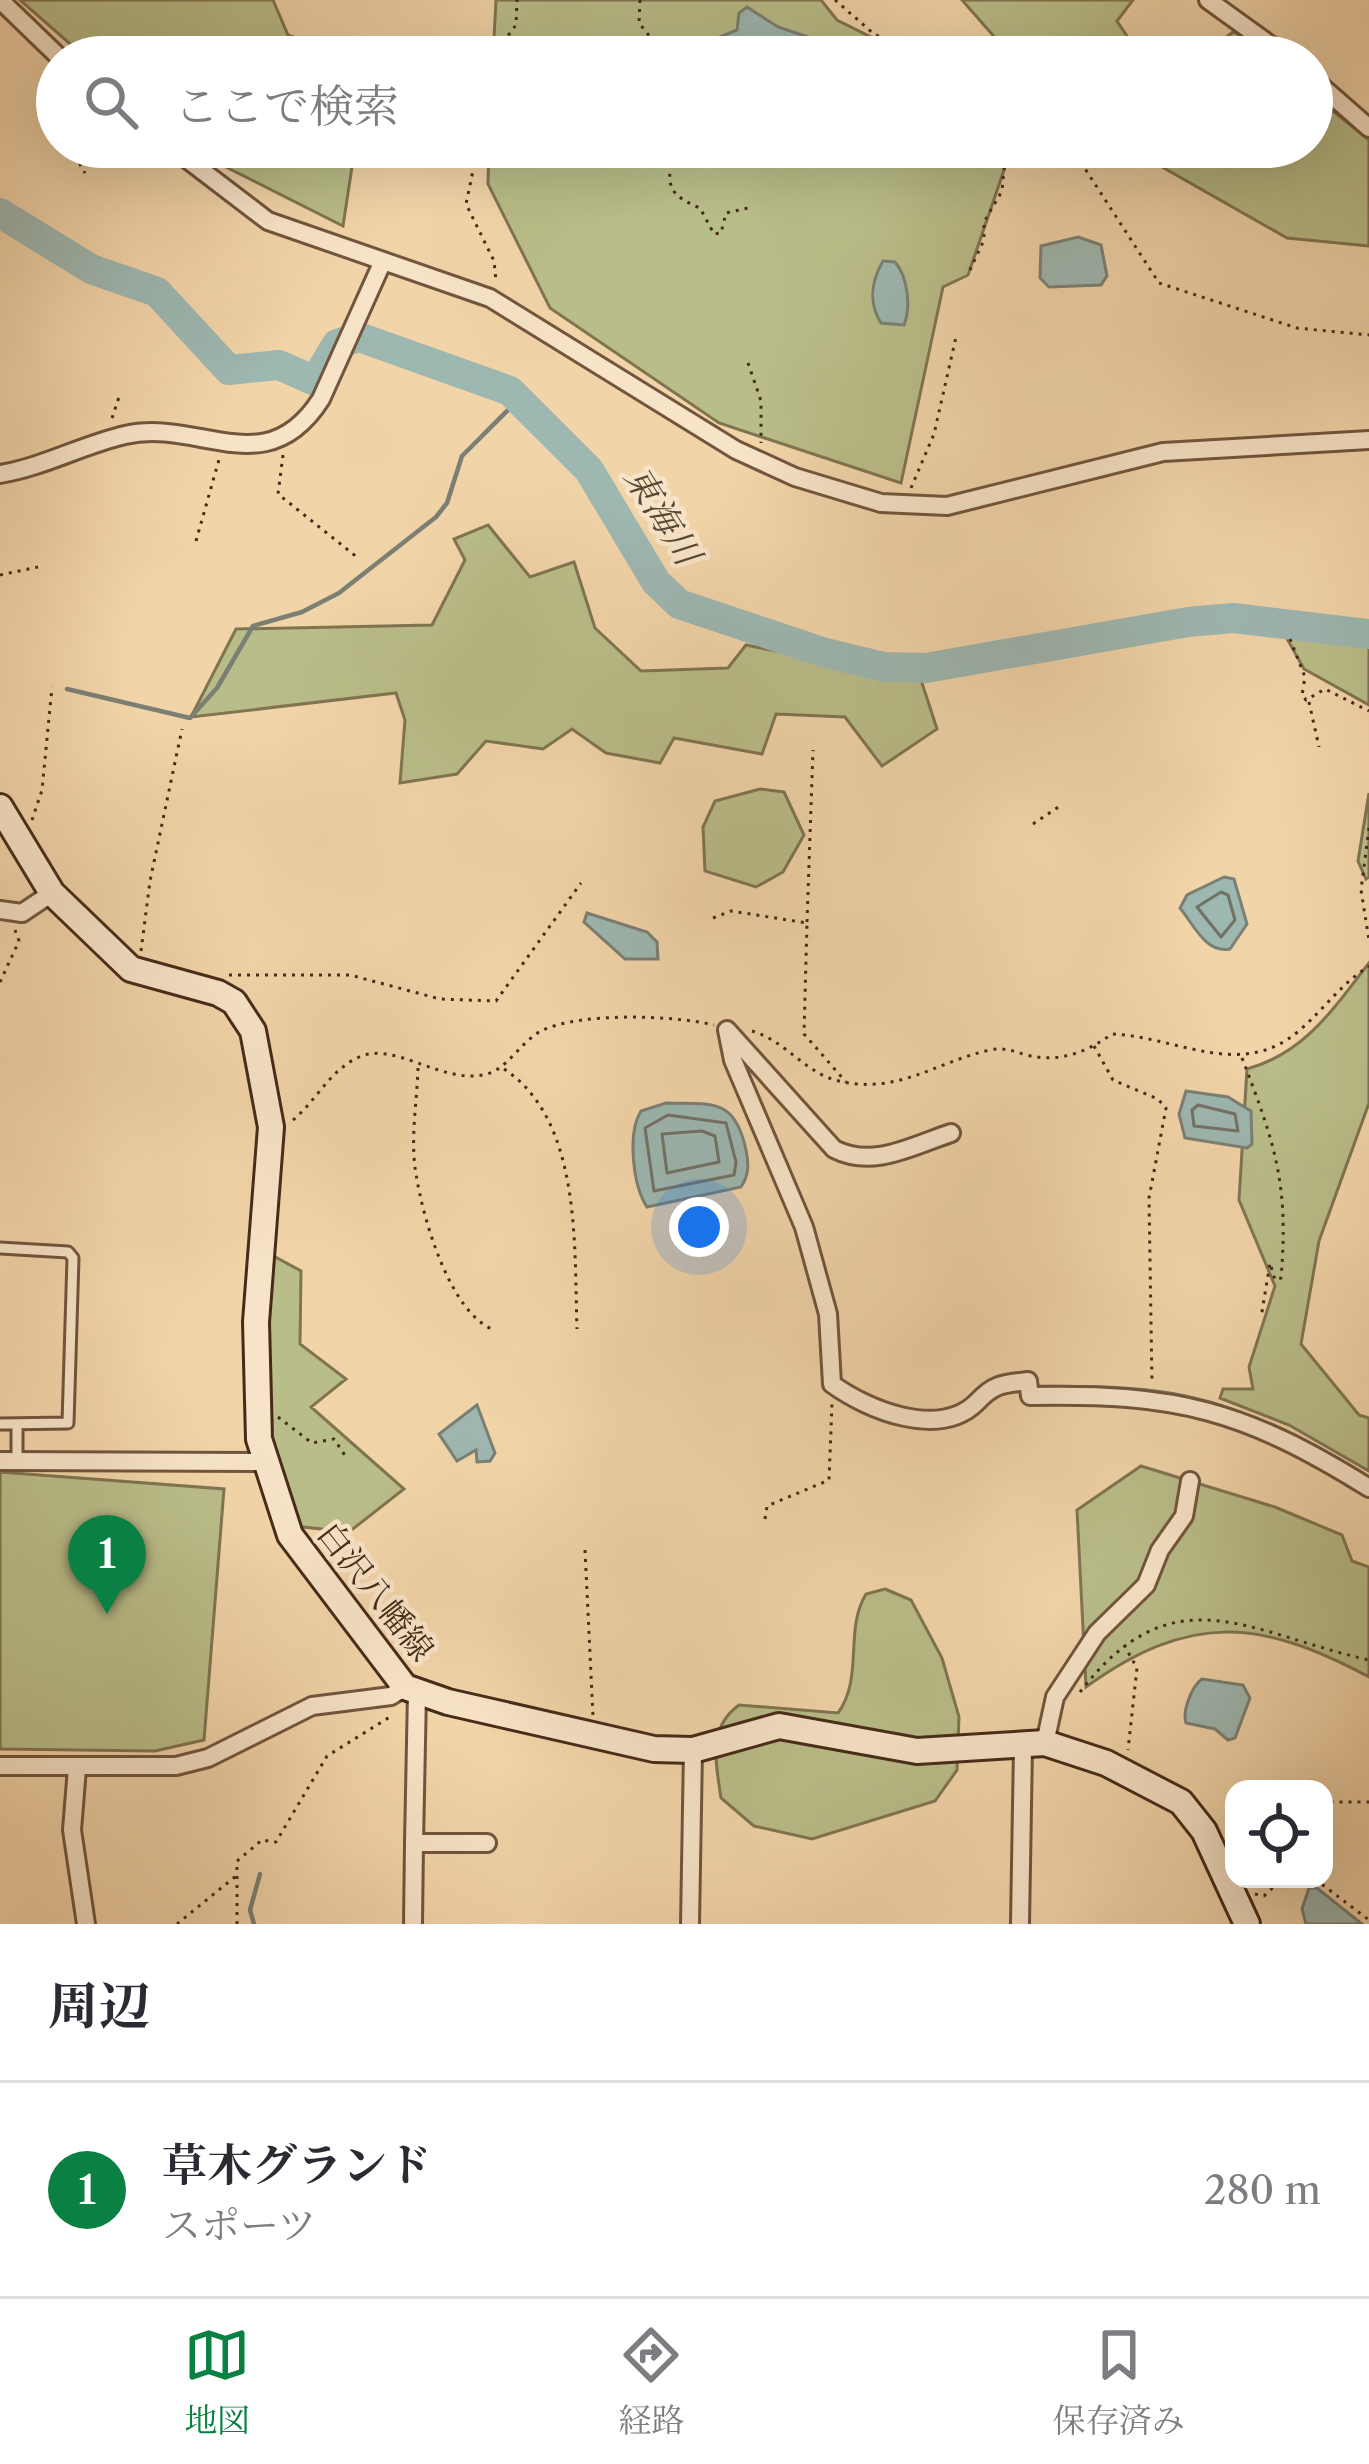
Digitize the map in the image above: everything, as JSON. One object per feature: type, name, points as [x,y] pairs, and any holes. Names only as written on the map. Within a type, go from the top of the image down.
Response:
[{"type":"main road","name":"白沢八幡線","points":[[0,807],[52,893],[131,969],[218,992],[233,1002],[253,1031],[271,1127],[256,1322],[263,1452],[290,1535],[412,1694],[654,1749],[693,1750],[779,1726],[917,1751],[1034,1745],[1132,1775],[1181,1802],[1204,1831],[1247,1924]]},
{"type":"street","points":[[0,0],[37,36]]},
{"type":"street","points":[[1208,0],[1258,36]]},
{"type":"street","points":[[1333,96],[1369,128]]},
{"type":"street","points":[[199,168],[268,221],[490,298],[759,460],[795,477],[912,508],[947,506],[1163,452],[1369,440]]},
{"type":"street","points":[[0,474],[129,434],[253,446],[278,441],[311,415],[346,350],[383,261]]},
{"type":"street","points":[[5,912],[22,913],[52,893]]},
{"type":"street","points":[[727,1030],[834,1149],[847,1156],[877,1159],[951,1133]]},
{"type":"street","points":[[727,1030],[733,1060],[807,1236],[828,1315],[832,1384],[859,1404],[906,1417],[944,1417],[977,1402],[991,1388],[1028,1381],[1030,1396],[1149,1397],[1218,1412],[1369,1488]]},
{"type":"street","points":[[9,1461],[263,1452]]},
{"type":"street","points":[[1020,1924],[1034,1745],[1055,1697],[1096,1633],[1146,1585],[1160,1550],[1184,1516],[1190,1480]]},
{"type":"street","points":[[0,1766],[148,1769],[208,1758],[312,1706],[412,1694],[413,1924]]},
{"type":"street","points":[[691,1924],[693,1750]]},
{"type":"street","points":[[76,1768],[72,1829],[86,1924]]},
{"type":"street","points":[[414,1843],[487,1843]]},
{"type":"lane","points":[[0,1249],[68,1252],[73,1258],[68,1423],[0,1424]]},
{"type":"lane","points":[[9,1461],[17,1425]]},
{"type":"path","points":[[508,36],[516,25],[517,0]]},
{"type":"path","points":[[640,0],[639,23],[649,36]]},
{"type":"path","points":[[835,0],[878,36]]},
{"type":"path","points":[[82,168],[85,173]]},
{"type":"path","points":[[474,168],[466,204],[494,261],[490,298]]},
{"type":"path","points":[[667,168],[667,181],[679,198],[700,208],[714,234],[721,233],[726,213],[748,208]]},
{"type":"path","points":[[970,270],[984,240],[984,222],[1002,191],[1004,168]]},
{"type":"path","points":[[1085,168],[1159,283],[1297,328],[1369,335]]},
{"type":"path","points":[[912,508],[910,486],[934,434],[956,337]]},
{"type":"path","points":[[748,363],[761,401],[759,460]]},
{"type":"path","points":[[107,441],[119,397]]},
{"type":"path","points":[[278,441],[283,457],[278,494],[358,558]]},
{"type":"path","points":[[196,541],[220,465],[220,442]]},
{"type":"path","points":[[0,575],[38,567]]},
{"type":"path","points":[[1290,639],[1305,677],[1302,695],[1318,747]]},
{"type":"path","points":[[14,836],[33,818],[42,790],[52,686]]},
{"type":"path","points":[[1306,700],[1325,689],[1369,711]]},
{"type":"path","points":[[131,969],[140,959],[149,880],[182,729]]},
{"type":"path","points":[[813,750],[804,1034],[847,1083]]},
{"type":"path","points":[[1033,824],[1063,804]]},
{"type":"path","points":[[1369,828],[1361,890],[1369,937]]},
{"type":"path","points":[[214,974],[350,975],[440,999],[496,1001],[581,883]]},
{"type":"path","points":[[713,919],[731,911],[807,923]]},
{"type":"path","points":[[0,982],[20,938],[5,912]]},
{"type":"path","points":[[271,1127],[297,1117],[320,1089],[363,1055],[386,1052],[418,1066],[470,1076],[501,1067],[529,1039],[572,1023],[673,1017],[748,1030],[778,1041],[819,1074],[847,1083],[886,1086],[994,1048],[1058,1058],[1094,1046],[1112,1034],[1205,1054],[1242,1055],[1274,1050],[1369,966]]},
{"type":"path","points":[[1094,1046],[1113,1080],[1159,1099],[1166,1108],[1149,1198],[1154,1352],[1149,1397]]},
{"type":"path","points":[[1242,1055],[1271,1129],[1286,1205],[1281,1278],[1275,1280],[1270,1263],[1261,1318]]},
{"type":"path","points":[[418,1066],[414,1154],[424,1207],[457,1301],[494,1330]]},
{"type":"path","points":[[501,1067],[526,1089],[558,1143],[567,1193],[577,1329]]},
{"type":"path","points":[[765,1520],[767,1506],[829,1480],[832,1384]]},
{"type":"path","points":[[263,1452],[281,1417],[312,1443],[334,1439],[346,1457]]},
{"type":"path","points":[[585,1550],[592,1735]]},
{"type":"path","points":[[1076,1696],[1124,1645],[1151,1628],[1204,1617],[1369,1660]]},
{"type":"path","points":[[1124,1645],[1137,1667],[1127,1744],[1132,1775]]},
{"type":"path","points":[[237,1924],[238,1861],[262,1840],[276,1842],[327,1756],[412,1694]]},
{"type":"path","points":[[1333,1802],[1369,1802]]},
{"type":"path","points":[[177,1924],[237,1876]]},
{"type":"path","points":[[1327,1888],[1369,1920]]},
{"type":"green space","points":[[20,0],[273,0],[291,36],[61,36]]},
{"type":"green space","points":[[496,0],[821,0],[837,20],[869,36],[494,36]]},
{"type":"green space","points":[[962,0],[1133,0],[1117,21],[1127,36],[994,36]]},
{"type":"green space","points":[[1333,111],[1369,140],[1369,246],[1287,238],[1164,168],[1333,168]]},
{"type":"green space","points":[[228,168],[352,168],[343,226]]},
{"type":"green space","points":[[488,168],[1005,168],[968,275],[943,287],[901,483],[719,423],[550,308],[488,184]]},
{"type":"green space","points":[[488,525],[530,577],[574,562],[595,628],[641,671],[728,668],[746,645],[921,680],[937,729],[882,766],[845,717],[776,714],[762,754],[674,738],[660,763],[606,753],[572,729],[543,749],[486,741],[457,774],[400,783],[405,720],[396,693],[191,717],[236,629],[432,625],[465,560],[454,539]]},
{"type":"green space","points":[[1281,628],[1369,641],[1369,705],[1304,669]]},
{"type":"green space","points":[[760,789],[784,792],[804,835],[783,872],[756,887],[705,871],[703,827],[715,801]]},
{"type":"green space","points":[[1369,793],[1369,877],[1366,879],[1358,861]]},
{"type":"green space","points":[[1369,963],[1369,1103],[1319,1241],[1301,1344],[1359,1415],[1369,1418],[1369,1471],[1289,1425],[1220,1398],[1223,1389],[1253,1389],[1249,1367],[1275,1286],[1239,1200],[1247,1069],[1302,1041]]},
{"type":"green space","points":[[268,1253],[301,1271],[300,1344],[346,1379],[311,1407],[404,1489],[349,1532],[294,1526],[266,1438]]},
{"type":"green space","points":[[1141,1466],[1275,1507],[1342,1535],[1352,1561],[1369,1567],[1369,1677],[1293,1643],[1225,1632],[1158,1646],[1086,1687],[1077,1510]]},
{"type":"green space","points":[[0,1472],[224,1489],[204,1740],[155,1751],[0,1749]]},
{"type":"green space","points":[[885,1589],[911,1600],[942,1658],[959,1717],[957,1770],[935,1801],[812,1839],[754,1826],[721,1798],[716,1747],[722,1724],[739,1705],[838,1713],[850,1684],[860,1608],[866,1594]]},
{"type":"water","points":[[747,7],[778,27],[805,36],[722,36],[737,30],[739,13]]},
{"type":"water","points":[[1078,237],[1101,245],[1107,276],[1101,285],[1049,287],[1040,278],[1041,246]]},
{"type":"water","points":[[883,261],[895,262],[903,276],[908,301],[904,325],[881,323],[874,307],[874,284]]},
{"type":"water","points":[[1224,877],[1234,879],[1247,924],[1230,949],[1214,947],[1201,937],[1180,908],[1187,895]]},
{"type":"water","points":[[587,913],[647,932],[657,942],[658,959],[625,959],[584,922]]},
{"type":"water","points":[[1186,1091],[1228,1097],[1251,1111],[1252,1144],[1247,1148],[1185,1138],[1179,1114]]},
{"type":"water","points":[[666,1103],[709,1105],[728,1113],[741,1133],[747,1155],[741,1187],[647,1207],[635,1173],[634,1132],[641,1111]]},
{"type":"water","points":[[477,1405],[495,1453],[490,1461],[477,1462],[476,1450],[457,1461],[439,1434]]},
{"type":"water","points":[[1202,1679],[1243,1685],[1250,1698],[1235,1738],[1228,1740],[1215,1729],[1186,1723],[1189,1699]]},
{"type":"water","points":[[1309,1888],[1317,1888],[1362,1924],[1306,1924],[1302,1909]]},
{"type":"waterway","name":"東海川","points":[[0,213],[91,269],[157,292],[229,370],[279,365],[315,381],[337,344],[359,337],[510,391],[589,470],[656,582],[679,604],[822,652],[884,667],[926,668],[1233,618],[1369,634]]},
{"type":"waterway","points":[[67,689],[190,718],[217,688],[253,626],[302,612],[339,593],[436,517],[447,503],[462,456],[519,399]]},
{"type":"waterway","points":[[1037,1387],[1168,1393],[1244,1415]]},
{"type":"waterway","points":[[1335,1458],[1367,1477]]},
{"type":"waterway","points":[[254,1924],[250,1910],[260,1874]]},
{"type":"place","name":"草木グランド","points":[[107,1614]]}]
